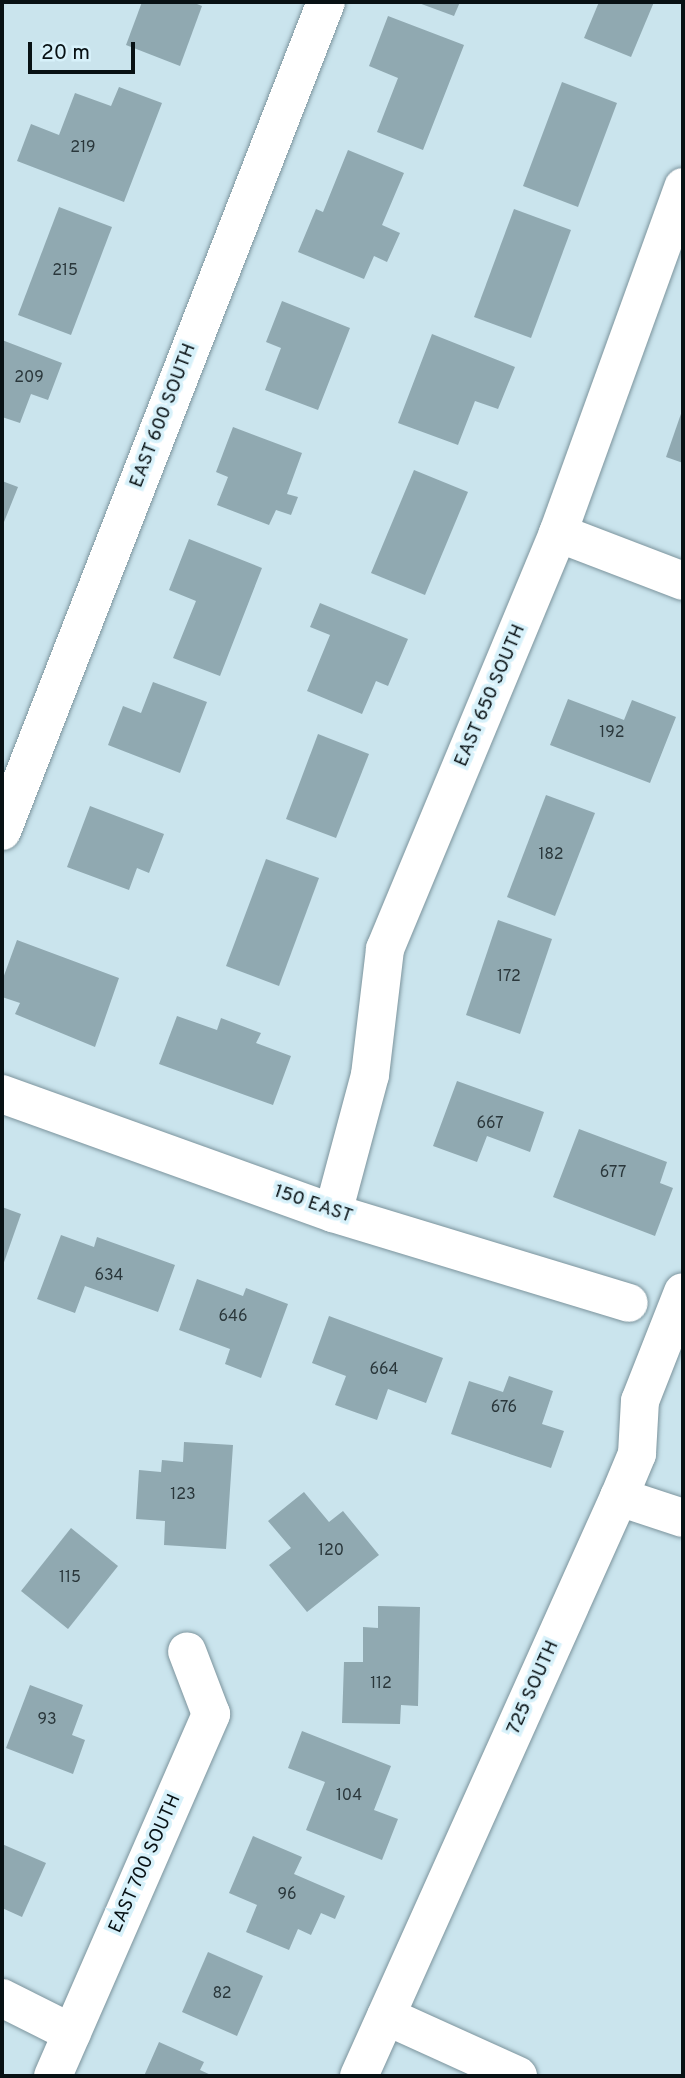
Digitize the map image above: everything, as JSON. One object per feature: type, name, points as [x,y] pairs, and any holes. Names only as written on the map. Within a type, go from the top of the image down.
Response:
[{"type":"street","name":"EAST 600 SOUTH","points":[[2,831],[326,2]]},
{"type":"street","name":"EAST 650 SOUTH","points":[[333,1213],[370,1075],[385,949],[558,533],[683,187]]},
{"type":"street","points":[[558,533],[683,582]]},
{"type":"street","name":"150 EAST","points":[[2,1094],[333,1213],[629,1304]]},
{"type":"street","name":"725 SOUTH","points":[[359,2076],[637,1454],[640,1401],[683,1292]]},
{"type":"street","points":[[619,1497],[683,1518]]},
{"type":"street","name":"EAST 700 SOUTH","points":[[53,2076],[211,1714],[187,1651]]},
{"type":"street","points":[[2,1998],[72,2033]]},
{"type":"street","points":[[386,2016],[518,2076]]},
{"type":"building","points":[[142,2],[192,2],[202,6],[180,66],[126,45]]},
{"type":"building","points":[[416,2],[460,2],[454,16]]},
{"type":"building","points":[[599,2],[654,2],[631,57],[584,38]]},
{"type":"building","points":[[388,16],[464,45],[423,150],[377,132],[398,78],[369,66]]},
{"type":"building","points":[[562,82],[617,103],[578,207],[523,186]]},
{"type":"building","points":[[119,87],[162,103],[124,202],[17,161],[31,124],[59,135],[75,93],[111,106]]},
{"type":"building","points":[[348,150],[404,173],[382,225],[400,233],[387,262],[374,256],[364,279],[298,252],[316,209],[323,212]]},
{"type":"building","points":[[59,207],[112,227],[71,335],[18,315]]},
{"type":"building","points":[[514,209],[571,230],[531,338],[474,317]]},
{"type":"building","points":[[282,301],[350,328],[318,410],[265,390],[281,348],[266,342]]},
{"type":"building","points":[[432,334],[515,367],[498,409],[475,401],[458,445],[398,423]]},
{"type":"building","points":[[2,340],[62,363],[48,400],[31,394],[20,423],[2,417]]},
{"type":"building","points":[[683,408],[683,463],[666,457]]},
{"type":"building","points":[[233,427],[302,453],[287,494],[298,497],[291,515],[276,510],[269,525],[217,505],[228,477],[216,472]]},
{"type":"building","points":[[414,470],[468,492],[425,595],[371,573]]},
{"type":"building","points":[[2,481],[18,487],[2,527]]},
{"type":"building","points":[[189,539],[262,568],[220,676],[173,658],[196,601],[169,590]]},
{"type":"building","points":[[320,603],[408,639],[388,686],[376,681],[362,714],[307,691],[330,635],[310,627]]},
{"type":"building","points":[[153,682],[207,702],[180,773],[108,745],[123,706],[141,713]]},
{"type":"building","points":[[568,699],[624,720],[632,700],[676,717],[650,783],[550,745]]},
{"type":"building","points":[[318,734],[369,754],[336,838],[286,819]]},
{"type":"building","points":[[546,795],[595,813],[555,916],[507,897]]},
{"type":"building","points":[[90,806],[164,834],[149,873],[137,868],[129,890],[67,867]]},
{"type":"building","points":[[266,859],[319,878],[279,986],[226,966]]},
{"type":"building","points":[[498,920],[552,939],[520,1034],[466,1015]]},
{"type":"building","points":[[17,940],[119,978],[95,1047],[15,1014],[20,1003],[2,997],[2,981]]},
{"type":"building","points":[[177,1016],[217,1030],[221,1018],[261,1033],[256,1043],[291,1056],[273,1105],[159,1064]]},
{"type":"building","points":[[457,1081],[544,1112],[530,1152],[487,1136],[477,1162],[433,1146]]},
{"type":"building","points":[[579,1129],[667,1162],[660,1183],[673,1188],[655,1236],[553,1197]]},
{"type":"building","points":[[2,1207],[21,1214],[2,1268]]},
{"type":"building","points":[[61,1235],[94,1247],[97,1237],[175,1265],[158,1312],[85,1286],[75,1313],[37,1299]]},
{"type":"building","points":[[197,1279],[243,1296],[246,1288],[288,1304],[261,1378],[225,1364],[230,1349],[179,1330]]},
{"type":"building","points":[[329,1316],[443,1358],[426,1403],[388,1389],[377,1420],[335,1405],[346,1376],[312,1363]]},
{"type":"building","points":[[509,1376],[553,1391],[542,1424],[564,1431],[551,1468],[451,1434],[469,1381],[503,1392]]},
{"type":"building","points":[[184,1442],[233,1445],[226,1549],[164,1545],[165,1521],[136,1519],[139,1470],[161,1472],[162,1460],[183,1462]]},
{"type":"building","points":[[304,1492],[329,1522],[343,1511],[379,1555],[307,1612],[269,1565],[291,1548],[268,1521]]},
{"type":"building","points":[[71,1528],[118,1566],[68,1629],[21,1591]]},
{"type":"building","points":[[378,1606],[420,1607],[418,1706],[401,1705],[400,1724],[342,1723],[344,1662],[363,1662],[363,1627],[378,1628]]},
{"type":"building","points":[[30,1685],[83,1705],[72,1735],[85,1740],[73,1774],[6,1748]]},
{"type":"building","points":[[302,1731],[391,1766],[374,1810],[398,1819],[382,1860],[306,1830],[325,1782],[288,1768]]},
{"type":"building","points":[[253,1836],[302,1857],[294,1874],[345,1896],[335,1919],[321,1913],[311,1935],[298,1929],[289,1950],[246,1932],[257,1905],[229,1893]]},
{"type":"building","points":[[2,1844],[46,1863],[22,1917],[2,1908]]},
{"type":"building","points":[[208,1952],[263,1976],[237,2036],[182,2012]]},
{"type":"building","points":[[159,2042],[204,2062],[200,2070],[213,2076],[144,2076]]}]
